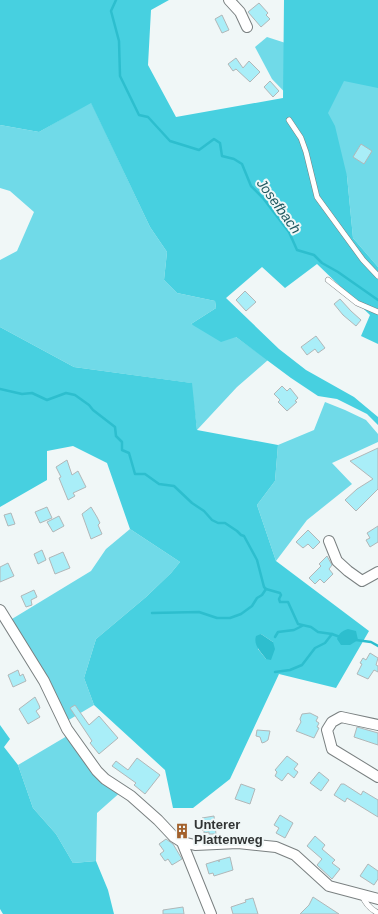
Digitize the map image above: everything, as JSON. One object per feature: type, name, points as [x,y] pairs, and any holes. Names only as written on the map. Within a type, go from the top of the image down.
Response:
[{"type":"street","points":[[229,0],[240,12],[247,27]]},
{"type":"street","points":[[329,541],[337,561],[362,581],[378,572]]},
{"type":"street","points":[[0,610],[44,681],[68,729],[97,771],[105,779],[131,796],[158,820],[174,837],[182,842],[195,845],[238,843],[276,848],[295,855],[329,886],[378,898]]},
{"type":"street","points":[[378,725],[342,717],[332,722],[327,730],[332,749],[378,777]]},
{"type":"street","points":[[182,842],[211,914]]},
{"type":"lane","points":[[289,120],[301,138],[317,197],[338,228],[363,260],[378,276]]},
{"type":"lane","points":[[328,280],[357,303],[378,312]]},
{"type":"lane","points":[[362,894],[364,900],[371,909],[378,913]]},
{"type":"shaded area","points":[[0,0],[169,0],[151,10],[148,65],[176,117],[283,98],[284,0],[378,0],[378,88],[344,81],[328,113],[335,126],[347,176],[353,238],[378,267],[378,344],[361,336],[370,315],[317,264],[285,288],[262,267],[226,298],[279,349],[306,370],[354,397],[378,417],[378,425],[367,414],[337,399],[318,396],[236,337],[221,342],[191,324],[216,308],[215,301],[177,293],[164,280],[167,252],[150,227],[91,103],[39,132],[0,125]]},
{"type":"shaded area","points":[[267,37],[301,48],[378,79],[378,267],[353,238],[347,176],[299,107],[272,79],[255,47]]},
{"type":"shaded area","points":[[91,102],[150,227],[167,252],[164,280],[177,293],[215,301],[216,308],[191,324],[236,337],[268,360],[237,387],[197,430],[191,383],[74,367],[0,327],[0,260],[17,251],[34,212],[10,191],[0,188],[0,125],[39,132]]},
{"type":"shaded area","points":[[0,327],[74,367],[192,383],[197,430],[278,445],[275,481],[257,505],[276,561],[369,631],[336,688],[279,674],[230,779],[193,808],[173,808],[165,770],[94,705],[84,678],[96,639],[146,597],[171,573],[180,562],[130,529],[107,463],[73,446],[47,451],[47,480],[0,507]],"holes":[[[261,634],[273,642],[266,659],[258,649]]]},
{"type":"shaded area","points":[[325,402],[366,420],[378,434],[378,442],[332,463],[352,484],[307,520],[276,561],[257,505],[275,481],[278,445],[314,430]]},
{"type":"shaded area","points":[[130,529],[180,562],[171,573],[146,597],[96,639],[84,678],[94,705],[67,721],[86,756],[123,790],[97,813],[96,861],[73,863],[56,834],[33,808],[18,765],[67,736],[69,732],[7,622],[91,571],[106,549]]},
{"type":"shaded area","points":[[348,629],[356,631],[358,640],[350,645],[341,645],[337,639],[341,632]]},
{"type":"shaded area","points":[[261,634],[273,642],[275,649],[271,660],[266,659],[257,645],[255,639],[256,636]]},
{"type":"shaded area","points":[[0,725],[10,739],[4,747],[18,765],[33,808],[56,834],[73,863],[96,861],[108,890],[114,914],[3,914],[0,909]]},
{"type":"building","points":[[259,3],[268,13],[266,15],[270,19],[261,27],[248,12]]},
{"type":"building","points":[[222,15],[229,30],[222,33],[215,19]]},
{"type":"building","points":[[236,58],[243,68],[249,61],[260,72],[250,82],[236,69],[233,71],[228,64]]},
{"type":"building","points":[[270,81],[279,91],[273,97],[264,87]]},
{"type":"building","points":[[361,144],[372,151],[364,164],[353,157]]},
{"type":"building","points":[[245,291],[256,302],[246,311],[236,300]]},
{"type":"building","points":[[340,299],[361,320],[356,326],[343,315],[334,304]]},
{"type":"building","points":[[316,336],[325,348],[318,353],[315,349],[307,355],[301,347]]},
{"type":"building","points":[[282,386],[287,391],[290,388],[298,398],[295,401],[297,402],[287,411],[278,402],[280,400],[274,394]]},
{"type":"building","points":[[378,448],[378,489],[356,511],[345,500],[357,489],[373,479],[350,461]]},
{"type":"building","points":[[67,460],[72,475],[78,471],[86,487],[73,493],[75,496],[68,500],[59,478],[61,477],[56,467]]},
{"type":"building","points":[[47,507],[52,518],[40,523],[35,512]]},
{"type":"building","points":[[91,507],[100,523],[98,525],[102,534],[91,539],[82,514]]},
{"type":"building","points":[[11,513],[15,524],[8,526],[4,515]]},
{"type":"building","points":[[59,516],[64,526],[53,532],[47,522]]},
{"type":"building","points":[[378,526],[378,542],[370,547],[366,540],[370,538],[367,533]]},
{"type":"building","points":[[308,530],[320,542],[313,549],[308,544],[303,548],[296,542]]},
{"type":"building","points":[[42,550],[46,560],[38,564],[34,554]]},
{"type":"building","points":[[63,552],[70,568],[55,574],[49,558]]},
{"type":"building","points":[[327,556],[332,565],[329,569],[333,574],[324,583],[320,579],[315,584],[309,578],[321,566],[319,564]]},
{"type":"building","points":[[8,563],[14,576],[0,582],[0,567]]},
{"type":"building","points":[[34,590],[37,597],[31,600],[32,605],[26,607],[21,596]]},
{"type":"building","points":[[370,653],[378,658],[376,665],[378,666],[378,672],[374,670],[368,679],[357,674],[363,658],[366,660]]},
{"type":"building","points":[[18,670],[20,676],[23,674],[26,681],[13,687],[8,675]]},
{"type":"building","points":[[35,697],[40,708],[36,711],[40,717],[28,724],[19,709]]},
{"type":"building","points":[[75,705],[89,725],[99,716],[118,738],[99,754],[90,743],[92,741],[70,708]]},
{"type":"building","points":[[310,713],[318,717],[316,721],[319,723],[317,727],[319,728],[314,738],[296,731],[301,722],[300,719],[302,714]]},
{"type":"building","points":[[357,727],[378,733],[378,745],[354,737]]},
{"type":"building","points":[[257,730],[270,731],[268,740],[262,743],[260,737],[256,736]]},
{"type":"building","points":[[287,756],[298,764],[294,769],[298,772],[294,778],[288,773],[282,781],[275,776],[277,772],[275,770]]},
{"type":"building","points":[[137,758],[160,775],[145,794],[134,785],[136,783],[112,766],[116,761],[128,770]]},
{"type":"building","points":[[319,772],[329,780],[321,791],[310,783]]},
{"type":"building","points":[[241,784],[255,789],[250,804],[235,799]]},
{"type":"building","points":[[341,784],[344,784],[361,795],[363,791],[378,800],[378,817],[347,798],[345,802],[334,795]]},
{"type":"building","points":[[280,815],[293,823],[285,838],[276,833],[279,828],[274,825]]},
{"type":"building","points":[[214,816],[216,834],[209,834],[209,832],[204,833],[204,830],[202,830],[202,818]]},
{"type":"building","points":[[315,836],[325,845],[322,849],[335,860],[332,863],[340,869],[332,879],[317,865],[322,859],[307,846]]},
{"type":"building","points":[[166,839],[173,844],[182,859],[172,865],[168,859],[165,861],[160,854],[164,851],[159,844]]},
{"type":"building","points":[[230,857],[233,870],[214,876],[213,873],[209,874],[206,864]]},
{"type":"building","points":[[368,864],[378,871],[378,879],[374,885],[360,876]]},
{"type":"building","points":[[313,897],[339,914],[300,914],[309,905]]},
{"type":"building","points":[[253,898],[258,914],[233,914],[231,907]]},
{"type":"building","points":[[183,907],[184,914],[163,914],[163,910]]},
{"type":"waterway","name":"Josefbach","points":[[116,0],[111,11],[119,41],[120,76],[139,115],[148,117],[170,141],[199,150],[214,139],[220,143],[222,156],[234,159],[242,164],[251,186],[263,198],[289,232],[297,250],[314,255],[322,263],[338,272],[378,300]]},
{"type":"waterway","points":[[0,389],[22,394],[32,393],[47,400],[66,393],[75,395],[89,405],[93,410],[115,427],[116,436],[122,442],[122,450],[129,453],[135,474],[145,474],[159,484],[174,486],[192,503],[204,511],[212,520],[218,523],[225,523],[244,536],[257,560],[264,587],[280,593],[280,602],[288,602],[298,624],[311,627],[318,632],[340,637]]},
{"type":"waterway","points":[[152,613],[199,612],[217,618],[230,618],[241,614],[252,606],[257,598],[262,595],[266,589]]},
{"type":"waterway","points":[[275,637],[278,632],[294,630],[302,626]]},
{"type":"waterway","points":[[275,672],[290,670],[302,665],[315,648],[325,643],[332,634]]},
{"type":"waterway","points":[[356,640],[371,642],[378,646]]},
{"type":"place","name":"Unterer Plattenweg","points":[[182,831]]}]
